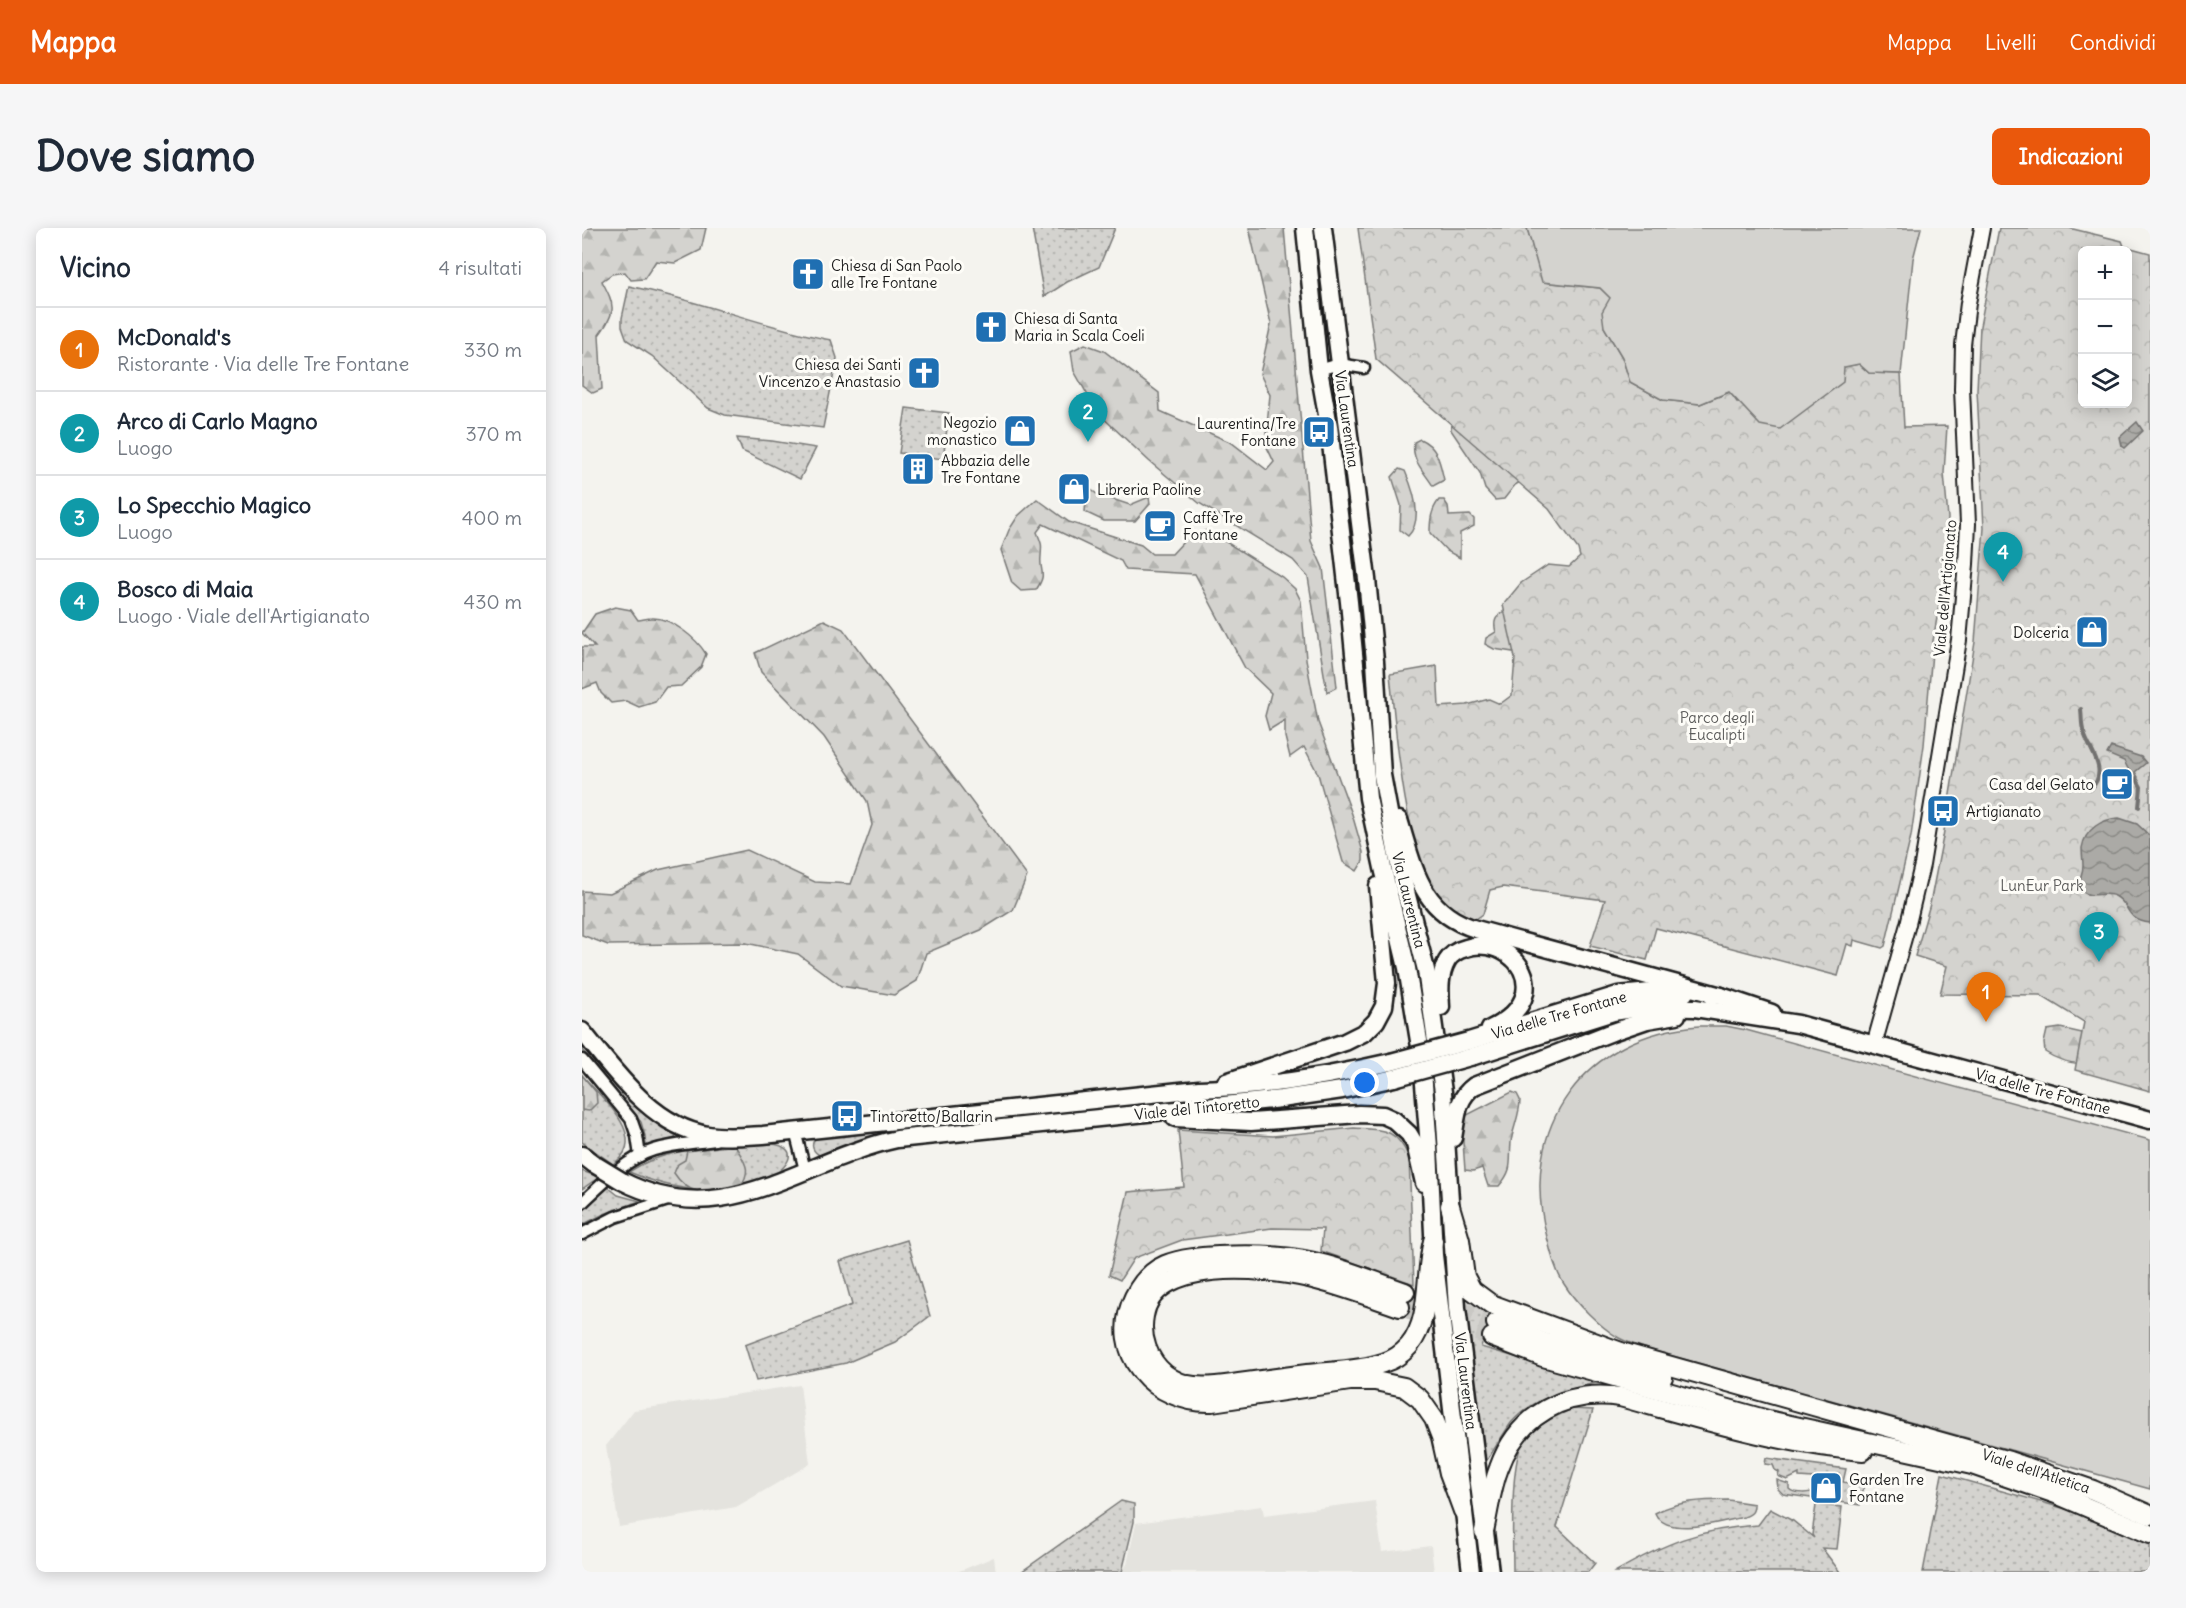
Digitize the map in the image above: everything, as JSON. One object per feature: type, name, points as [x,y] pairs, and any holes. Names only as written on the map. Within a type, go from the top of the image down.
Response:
[{"type":"highway","points":[[1450,1206],[1460,1240],[1465,1278],[1472,1290],[1491,1304],[1621,1352],[1880,1424],[1919,1437]]},
{"type":"highway","points":[[1433,1241],[1428,1266],[1425,1306],[1419,1330],[1403,1352],[1381,1364],[1236,1383],[1194,1386],[1169,1376],[1156,1365],[1148,1349],[1143,1330],[1144,1316],[1148,1303],[1163,1285],[1183,1276],[1248,1270],[1290,1274],[1402,1299],[1324,1264],[1284,1256],[1253,1254],[1183,1260],[1157,1270],[1146,1278],[1138,1289],[1128,1315],[1129,1344],[1136,1364],[1151,1381],[1170,1395],[1195,1402],[1219,1401],[1355,1381],[1380,1381],[1404,1387],[1425,1404],[1434,1419],[1441,1437],[1449,1473],[1463,1511]]},
{"type":"highway","points":[[1919,1437],[1738,1398],[1494,1330],[1543,1357],[1794,1427],[1933,1456]]},
{"type":"highway","points":[[1484,1531],[1497,1470],[1514,1438],[1526,1425],[1547,1409],[1581,1396],[1620,1397],[1762,1435],[1817,1446],[1933,1456]]},
{"type":"highway","name":"Viale dell'Atletica","points":[[1919,1437],[2036,1470],[2150,1515]]},
{"type":"highway","name":"Viale dell'Atletica","points":[[1933,1456],[1972,1465],[2034,1485],[2150,1534]]},
{"type":"main road","name":"Via Laurentina","points":[[1305,228],[1319,370],[1329,426],[1347,579],[1364,766],[1371,815],[1417,1017],[1425,1079],[1433,1241],[1470,1572]]},
{"type":"main road","name":"Via Laurentina","points":[[1323,228],[1367,579],[1382,774],[1397,856],[1426,969],[1443,1092],[1457,1308],[1490,1572]]},
{"type":"main road","points":[[1382,774],[1425,891],[1436,908],[1451,919],[1476,929],[1721,996]]},
{"type":"main road","points":[[1199,1089],[1345,1042],[1365,1032],[1378,1018],[1385,1002],[1387,983],[1371,815]]},
{"type":"main road","points":[[1443,1092],[1440,991],[1443,971],[1452,955],[1461,949],[1478,945],[1493,947],[1506,952],[1515,961],[1525,981],[1524,994],[1518,1007],[1509,1017],[1471,1048]]},
{"type":"main road","name":"Via delle Tre Fontane","points":[[1471,1048],[1618,995],[1664,992],[1721,996],[1798,1024],[2150,1120]]},
{"type":"main road","name":"Via delle Tre Fontane","points":[[1392,1070],[1625,1009],[1680,1007],[1798,1024]]},
{"type":"main road","points":[[1447,1156],[1459,1105],[1467,1091],[1474,1086],[1647,1020],[1680,1014],[1725,1013]]},
{"type":"main road","name":"Viale del Tintoretto","points":[[582,1031],[634,1092],[660,1113],[693,1131],[714,1136],[763,1135],[1199,1089],[1265,1086],[1392,1070]]},
{"type":"main road","name":"Viale del Tintoretto","points":[[588,1160],[622,1181],[651,1192],[676,1198],[713,1199],[744,1195],[769,1187],[854,1151],[884,1142],[1306,1096],[1357,1087],[1392,1070]]},
{"type":"main road","points":[[1127,1115],[1251,1122],[1366,1114],[1383,1115],[1400,1124],[1413,1139],[1423,1180],[1431,1196]]},
{"type":"street","name":"Viale dell'Artigianato","points":[[1874,1045],[1902,947],[1922,865],[1959,640],[1968,524],[1962,355],[1968,303],[1982,228]]},
{"type":"street","points":[[1319,370],[1339,364],[1364,368]]},
{"type":"street","points":[[582,1060],[631,1119],[640,1156]]},
{"type":"street","points":[[997,1111],[999,1128]]},
{"type":"street","points":[[795,1131],[806,1170]]},
{"type":"street","points":[[582,1203],[640,1156],[670,1146],[763,1135]]},
{"type":"street","points":[[582,1234],[615,1217],[676,1198]]},
{"type":"shaded area","points":[[800,1385],[810,1464],[736,1507],[619,1527],[606,1446],[634,1410]]},
{"type":"shaded area","points":[[1375,1501],[1382,1552],[1431,1546],[1434,1572],[1122,1572],[1127,1564],[1136,1523],[1262,1506],[1264,1515]]},
{"type":"shaded area","points":[[994,1557],[996,1572],[957,1572]]},
{"type":"green space","points":[[582,228],[706,228],[701,250],[675,263],[656,261],[644,279],[631,280],[625,272],[612,274],[602,281],[610,297],[612,308],[609,320],[599,335],[602,389],[593,393],[582,385]]},
{"type":"green space","points":[[1032,228],[1115,228],[1099,267],[1067,282],[1044,297]]},
{"type":"green space","points":[[1249,228],[1284,228],[1311,541],[1323,568],[1337,687],[1327,692],[1308,577],[1293,560],[1199,503],[1149,461],[1098,413],[1074,371],[1071,351],[1085,344],[1104,351],[1159,393],[1160,411],[1232,443],[1267,470],[1274,462],[1265,443],[1270,395],[1260,374],[1271,324]]},
{"type":"green space","name":"Parco degli Eucalipti","points":[[1358,228],[1527,228],[1543,282],[1600,288],[1611,298],[1604,327],[1622,357],[1630,382],[1663,400],[1700,404],[1730,392],[1737,402],[1859,364],[1869,373],[1901,374],[1904,427],[1947,426],[1944,473],[1948,518],[1945,571],[1933,641],[1924,745],[1911,836],[1885,946],[1882,948],[1854,940],[1853,946],[1847,944],[1838,976],[1656,928],[1647,960],[1590,946],[1605,900],[1503,887],[1490,890],[1483,914],[1476,919],[1454,910],[1443,902],[1430,882],[1419,857],[1411,826],[1399,760],[1390,674],[1437,666],[1439,707],[1467,705],[1489,699],[1500,704],[1512,695],[1515,658],[1503,605],[1521,583],[1548,565],[1569,567],[1580,557],[1578,549],[1549,509],[1376,359]]},
{"type":"green space","points":[[1527,228],[1921,228],[1913,259],[1901,374],[1869,373],[1859,364],[1844,367],[1843,382],[1780,429],[1760,425],[1729,392],[1700,404],[1663,400],[1630,382],[1622,357],[1604,327],[1602,312],[1610,298],[1600,288],[1542,282]]},
{"type":"green space","name":"LunEur Park","points":[[1999,228],[2069,228],[2122,241],[2124,246],[2078,246],[2078,408],[2132,408],[2132,248],[2150,253],[2150,1091],[2075,1070],[2084,1022],[2040,995],[1940,994],[1947,966],[1915,956],[1930,904],[1943,837],[1975,642],[1984,528],[1977,390],[1980,326]]},
{"type":"green space","points":[[629,286],[831,340],[837,358],[823,428],[725,415],[708,408],[652,356],[627,340],[622,318]]},
{"type":"green space","points":[[906,408],[949,413],[943,459],[899,453]]},
{"type":"green space","points":[[1452,414],[1520,482],[1504,499],[1495,500],[1485,489],[1480,473],[1451,430]]},
{"type":"green space","points":[[737,438],[816,448],[800,479],[742,451]]},
{"type":"green space","points":[[1420,439],[1431,446],[1441,468],[1444,480],[1433,486],[1414,455],[1414,442]]},
{"type":"green space","points":[[1399,469],[1405,471],[1416,504],[1415,522],[1408,536],[1400,530],[1401,505],[1392,477]]},
{"type":"green space","points":[[1087,487],[1097,494],[1130,505],[1149,497],[1150,504],[1135,521],[1104,521],[1085,512]]},
{"type":"green space","points":[[1037,499],[1069,522],[1141,545],[1152,554],[1172,554],[1187,538],[1207,530],[1282,577],[1295,589],[1301,601],[1306,659],[1318,722],[1352,814],[1363,852],[1363,861],[1357,871],[1343,862],[1318,774],[1304,747],[1290,757],[1285,737],[1285,720],[1269,730],[1265,716],[1271,693],[1245,668],[1195,574],[1126,570],[1121,561],[1043,524],[1037,532],[1041,542],[1042,576],[1040,584],[1036,590],[1021,591],[1012,583],[1001,550],[1018,516]]},
{"type":"green space","points":[[1439,500],[1444,500],[1448,506],[1449,516],[1470,515],[1474,519],[1474,526],[1460,533],[1460,558],[1447,551],[1430,533],[1432,515]]},
{"type":"green space","points":[[615,607],[631,610],[638,620],[659,619],[683,630],[706,654],[701,667],[681,686],[666,687],[655,702],[639,707],[626,701],[611,703],[601,693],[597,683],[582,689],[582,647],[595,647],[582,633],[595,614]]},
{"type":"green space","points":[[1504,611],[1526,626],[1532,655],[1494,649],[1485,644],[1486,638],[1496,632],[1496,620]]},
{"type":"green space","points":[[824,620],[843,629],[1027,876],[1013,910],[981,930],[926,953],[917,981],[894,995],[841,986],[798,954],[746,943],[608,945],[582,935],[582,891],[610,893],[658,870],[747,850],[815,882],[851,884],[872,825],[867,801],[824,737],[761,672],[755,653]]},
{"type":"green space","points":[[1699,1026],[1726,1026],[1746,1030],[2150,1140],[2150,1489],[1641,1347],[1619,1338],[1589,1314],[1561,1279],[1547,1237],[1540,1196],[1542,1158],[1552,1124],[1569,1093],[1593,1067],[1623,1047],[1659,1033]]},
{"type":"green space","points":[[2060,1028],[2091,1035],[2082,1064],[2063,1061],[2045,1052],[2044,1043],[2047,1030]]},
{"type":"green space","points":[[582,1045],[628,1100],[662,1128],[679,1137],[646,1147],[641,1122],[582,1050]]},
{"type":"green space","points":[[582,1075],[610,1106],[625,1130],[627,1142],[624,1154],[613,1164],[582,1142]]},
{"type":"green space","points":[[582,1075],[596,1092],[597,1103],[589,1111],[582,1110]]},
{"type":"green space","points":[[1512,1092],[1517,1094],[1520,1100],[1511,1142],[1509,1170],[1499,1186],[1488,1186],[1482,1168],[1473,1171],[1465,1170],[1462,1128],[1467,1115]]},
{"type":"green space","points":[[1354,1128],[1388,1132],[1399,1141],[1409,1158],[1414,1284],[1321,1251],[1323,1229],[1272,1228],[1182,1240],[1134,1258],[1120,1280],[1109,1275],[1128,1192],[1184,1187],[1178,1130],[1273,1136]]},
{"type":"green space","points":[[901,1129],[901,1131],[856,1142],[821,1156],[814,1151],[815,1138]]},
{"type":"green space","points":[[760,1143],[776,1144],[785,1148],[789,1154],[788,1160],[784,1167],[766,1179],[738,1187],[706,1190],[676,1187],[629,1172],[644,1163],[675,1153]]},
{"type":"green space","points":[[735,1145],[747,1171],[739,1188],[702,1192],[687,1187],[674,1173],[678,1164],[685,1160],[687,1151]]},
{"type":"green space","points":[[582,1171],[599,1177],[582,1189]]},
{"type":"green space","points":[[608,1187],[618,1195],[640,1201],[582,1225],[582,1212]]},
{"type":"green space","points":[[907,1240],[930,1316],[895,1342],[846,1363],[756,1381],[745,1345],[852,1305],[840,1261]]},
{"type":"green space","points":[[1463,1284],[1491,1310],[1481,1347],[1600,1382],[1552,1395],[1540,1400],[1520,1414],[1511,1423],[1485,1463]]},
{"type":"green space","points":[[1572,1409],[1593,1410],[1557,1527],[1595,1563],[1588,1572],[1513,1572],[1514,1482],[1520,1449],[1525,1439],[1535,1429]]},
{"type":"green space","points":[[1766,1458],[1846,1469],[1843,1482],[1864,1486],[1860,1505],[1783,1494],[1778,1489],[1777,1480],[1789,1484],[1791,1491],[1802,1493],[1816,1490],[1817,1483],[1813,1478],[1799,1477],[1799,1474],[1787,1480],[1778,1476],[1779,1472],[1773,1465],[1765,1464]]},
{"type":"green space","points":[[1942,1474],[2094,1517],[2148,1542],[2150,1544],[2150,1572],[1923,1572]]},
{"type":"green space","points":[[1728,1500],[1754,1504],[1753,1511],[1744,1517],[1682,1527],[1661,1521],[1655,1513],[1690,1502]]},
{"type":"green space","points":[[1121,1501],[1134,1504],[1134,1522],[1122,1572],[1021,1572]]},
{"type":"green space","points":[[1816,1505],[1842,1507],[1837,1549],[1822,1548],[1840,1572],[1615,1572],[1650,1553],[1683,1539],[1718,1530],[1758,1525],[1770,1509],[1793,1521],[1814,1538],[1812,1535]]},
{"type":"water","points":[[2137,422],[2143,431],[2125,448],[2122,446],[2120,437]]},
{"type":"water","points":[[2111,747],[2141,757],[2146,763],[2135,772],[2138,777],[2134,780],[2124,761],[2107,754]]},
{"type":"water","points":[[2119,818],[2137,824],[2150,836],[2150,923],[2136,919],[2124,903],[2115,896],[2088,894],[2080,886],[2083,866],[2082,848],[2087,835],[2095,826],[2106,820]]},
{"type":"waterway","points":[[2081,709],[2083,730],[2098,768],[2096,782],[2091,789]]},
{"type":"waterway","points":[[2136,778],[2141,787],[2139,807]]},
{"type":"tunnel","points":[[1405,1292],[1496,1323]]},
{"type":"tunnel","points":[[1400,1307],[1492,1337]]},
{"type":"place","name":"Chiesa di San Paolo alle Tre Fontane","points":[[808,274]]},
{"type":"place","name":"Chiesa di Santa Maria in Scala Coeli","points":[[991,327]]},
{"type":"place","name":"Chiesa dei Santi Vincenzo e Anastasio","points":[[924,373]]},
{"type":"place","name":"Negozio monastico","points":[[1020,431]]},
{"type":"place","name":"Laurentina/Tre Fontane","points":[[1319,432]]},
{"type":"place","name":"Arco di Carlo Magno","points":[[1088,442]]},
{"type":"place","name":"Abbazia delle Tre Fontane","points":[[918,469]]},
{"type":"place","name":"Libreria Paoline","points":[[1074,489]]},
{"type":"place","name":"Caffè Tre Fontane","points":[[1160,526]]},
{"type":"place","name":"Bosco di Maia","points":[[2003,582]]},
{"type":"place","name":"Dolceria","points":[[2092,632]]},
{"type":"place","name":"Casa del Gelato","points":[[2117,784]]},
{"type":"place","name":"Artigianato","points":[[1943,811]]},
{"type":"place","name":"Lo Specchio Magico","points":[[2099,962]]},
{"type":"place","name":"McDonald's","points":[[1986,1022]]},
{"type":"place","name":"Tintoretto/Ballarin","points":[[847,1116]]},
{"type":"place","name":"Garden Tre Fontane","points":[[1826,1488]]}]
